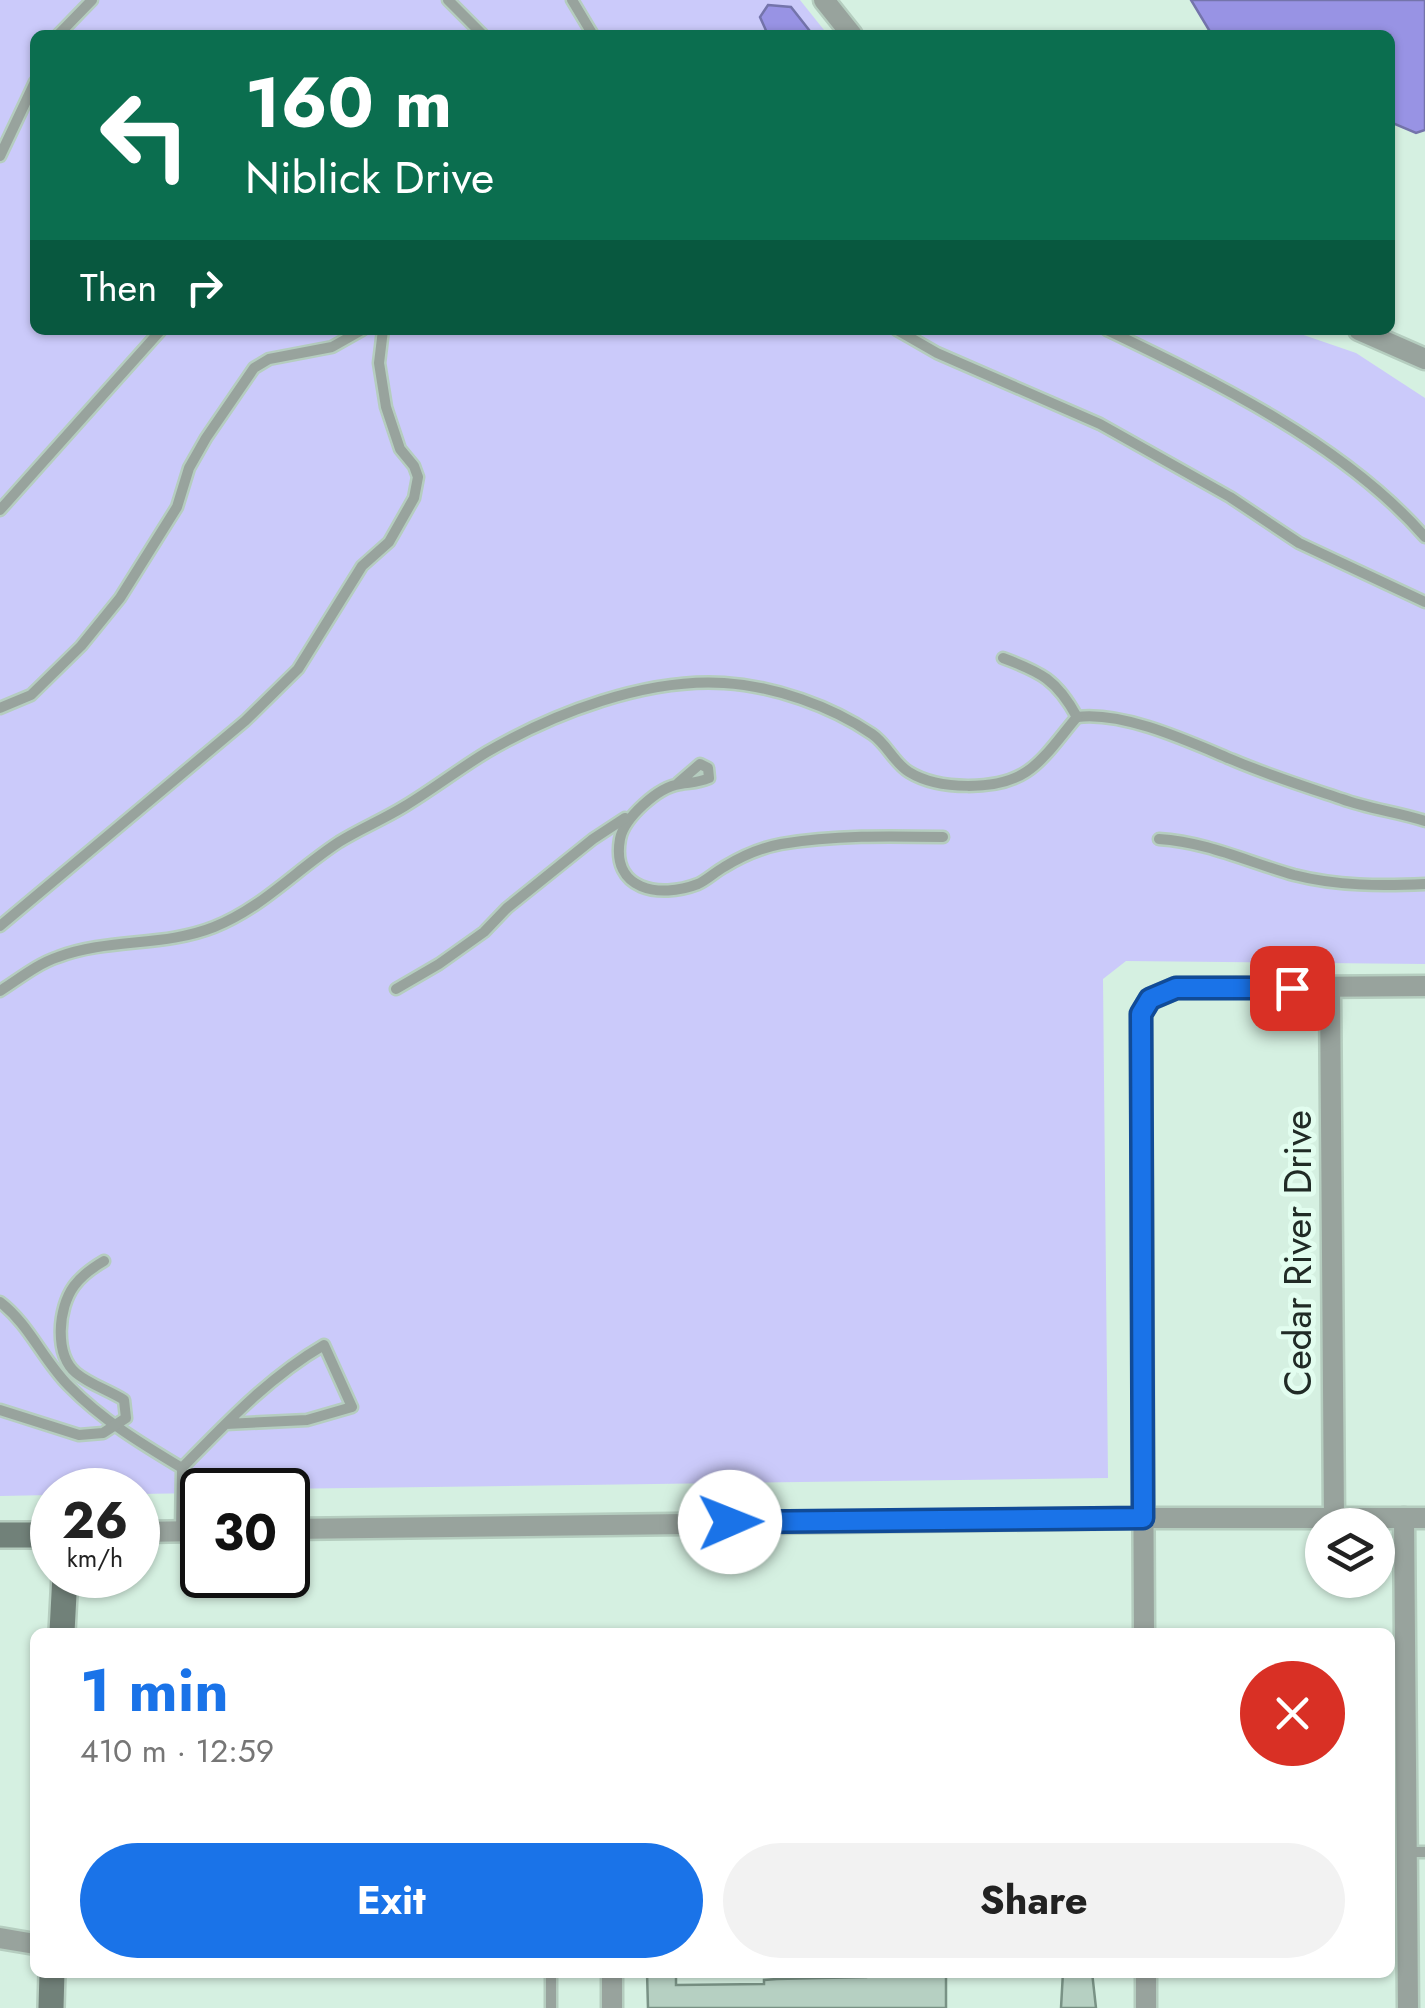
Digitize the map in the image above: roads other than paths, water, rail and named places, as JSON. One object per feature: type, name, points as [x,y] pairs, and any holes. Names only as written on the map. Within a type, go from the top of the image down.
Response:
[{"type":"street","points":[[824,0],[848,30]]},
{"type":"street","points":[[1370,335],[1425,359]]},
{"type":"street","points":[[1144,1628],[1141,1014],[1150,999],[1176,988],[1425,986]]},
{"type":"street","name":"Cedar River Drive","points":[[1330,987],[1334,1508]]},
{"type":"street","points":[[310,1529],[1305,1518]]},
{"type":"street","points":[[1408,2008],[1416,1852],[1415,1518]]},
{"type":"street","points":[[0,1535],[30,1534]]},
{"type":"street","points":[[62,1628],[63,1598]]},
{"type":"street","points":[[0,1938],[30,1943]]},
{"type":"street","points":[[51,2008],[52,1978]]},
{"type":"street","points":[[612,1978],[612,2008]]},
{"type":"street","points":[[1146,1978],[1146,2008]]},
{"type":"lane","points":[[63,30],[92,0]]},
{"type":"lane","points":[[448,0],[478,30]]},
{"type":"lane","points":[[572,0],[590,30]]},
{"type":"lane","points":[[0,156],[30,93]]},
{"type":"lane","points":[[0,510],[156,335]]},
{"type":"lane","points":[[0,708],[30,695],[80,646],[120,598],[177,507],[189,468],[206,438],[254,368],[269,359],[332,347],[353,335]]},
{"type":"lane","points":[[0,926],[245,721],[298,669],[362,566],[389,542],[414,498],[418,476],[400,449],[386,407],[379,363],[382,335]]},
{"type":"lane","points":[[906,335],[1100,424],[1230,498],[1299,543],[1425,602]]},
{"type":"lane","points":[[1116,335],[1228,391],[1334,456],[1382,492],[1425,536]]},
{"type":"lane","points":[[1003,658],[1038,671],[1054,682],[1077,717]]},
{"type":"lane","points":[[0,992],[57,957],[80,950],[188,936],[241,914],[279,890],[337,843],[534,727],[634,692],[671,684],[723,683],[768,689],[846,718],[877,737],[907,771],[946,783],[1010,781],[1029,771],[1077,717],[1089,716],[1192,742],[1348,801],[1425,821]]},
{"type":"lane","points":[[396,989],[484,932],[580,850],[678,783]]},
{"type":"lane","points":[[630,815],[622,826],[622,868],[630,882],[648,890],[676,890],[701,883],[752,851],[782,844],[943,836]]},
{"type":"lane","points":[[1159,840],[1207,845],[1322,881],[1361,886],[1425,884]]},
{"type":"lane","points":[[0,1410],[78,1434],[103,1433],[126,1418],[124,1400],[76,1373],[62,1352],[62,1316],[71,1289],[87,1272],[104,1262]]},
{"type":"lane","points":[[0,1302],[13,1312],[67,1385],[114,1426],[182,1468],[226,1424],[268,1383],[324,1345],[352,1407],[306,1420],[226,1424]]},
{"type":"lane","points":[[551,1978],[551,2008]]}]
